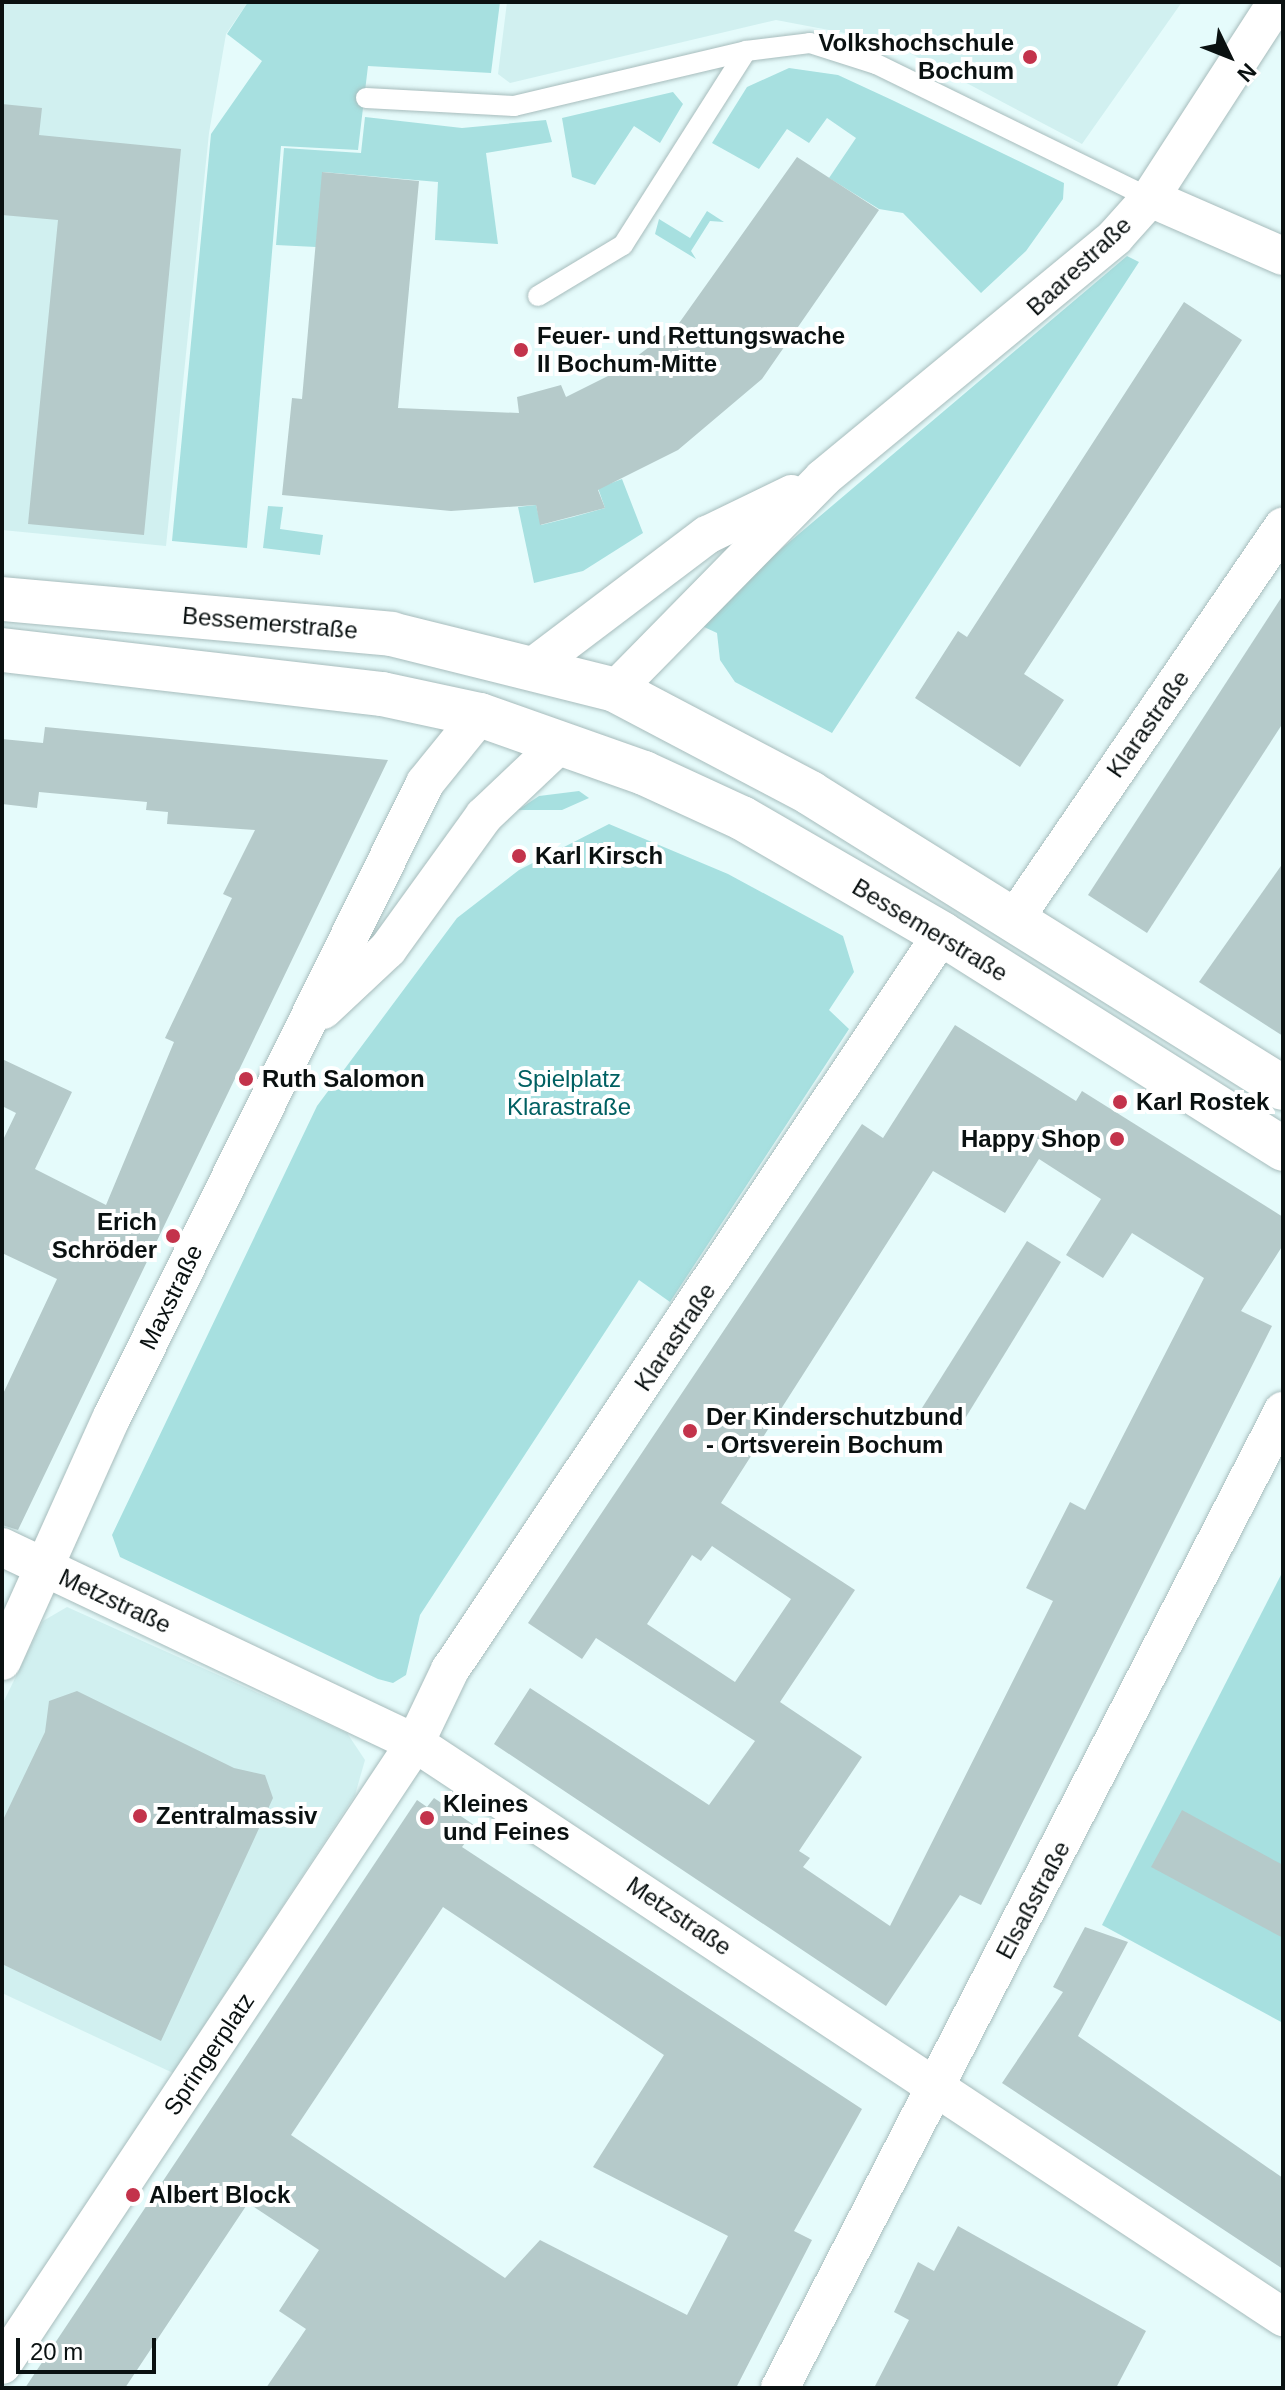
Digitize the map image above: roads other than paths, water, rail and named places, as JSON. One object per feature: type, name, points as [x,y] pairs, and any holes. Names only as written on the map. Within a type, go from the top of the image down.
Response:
[{"type":"street","name":"Baarestraße","points":[[615,690],[823,478],[982,354],[1150,198],[1277,2]]},
{"type":"street","points":[[1150,198],[1283,256]]},
{"type":"street","name":"Baarestraße","points":[[535,665],[707,535],[823,478]]},
{"type":"street","name":"Klarastraße","points":[[1013,921],[1283,527]]},
{"type":"street","name":"Bessemerstraße","points":[[2,599],[391,634],[535,665],[615,690],[810,793],[1283,1088]]},
{"type":"street","name":"Bessemerstraße","points":[[2,650],[257,676],[480,715],[561,743],[742,818],[942,934],[1283,1149]]},
{"type":"street","points":[[480,715],[535,665]]},
{"type":"street","points":[[561,743],[615,690]]},
{"type":"street","name":"Maxstraße","points":[[46,1568],[303,1028],[425,783],[480,715]]},
{"type":"street","name":"Maxstraße","points":[[303,1028],[388,949],[484,816],[561,743]]},
{"type":"street","name":"Klarastraße","points":[[415,1743],[450,1670],[942,934]]},
{"type":"street","name":"Elsaßstraße","points":[[780,2388],[1283,1411]]},
{"type":"street","name":"Metzstraße","points":[[2,1547],[415,1743],[1283,2317]]},
{"type":"street","points":[[2,1661],[46,1568]]},
{"type":"street","name":"Springerplatz","points":[[2,2365],[415,1743]]},
{"type":"lane","points":[[366,98],[514,106],[746,51],[810,43],[876,64],[1150,198]]},
{"type":"lane","points":[[538,296],[623,245],[746,51]]},
{"type":"place","name":"Volkshochschule Bochum","points":[[1030,57]]},
{"type":"place","name":"Feuer- und Rettungswache II Bochum-Mitte","points":[[521,350]]},
{"type":"place","name":"Karl Kirsch","points":[[519,856]]},
{"type":"place","name":"Ruth Salomon","points":[[246,1079]]},
{"type":"place","name":"Karl Rostek","points":[[1120,1102]]},
{"type":"place","name":"Happy Shop","points":[[1117,1139]]},
{"type":"place","name":"Erich Schröder","points":[[173,1236]]},
{"type":"place","name":"Der Kinderschutzbund - Ortsverein Bochum","points":[[690,1431]]},
{"type":"place","name":"Zentralmassiv","points":[[140,1816]]},
{"type":"place","name":"Kleines und Feines","points":[[427,1818]]},
{"type":"place","name":"Albert Block","points":[[133,2195]]},
{"type":"park label","name":"Spielplatz Klarastraße","points":[[569,1093]]}]
